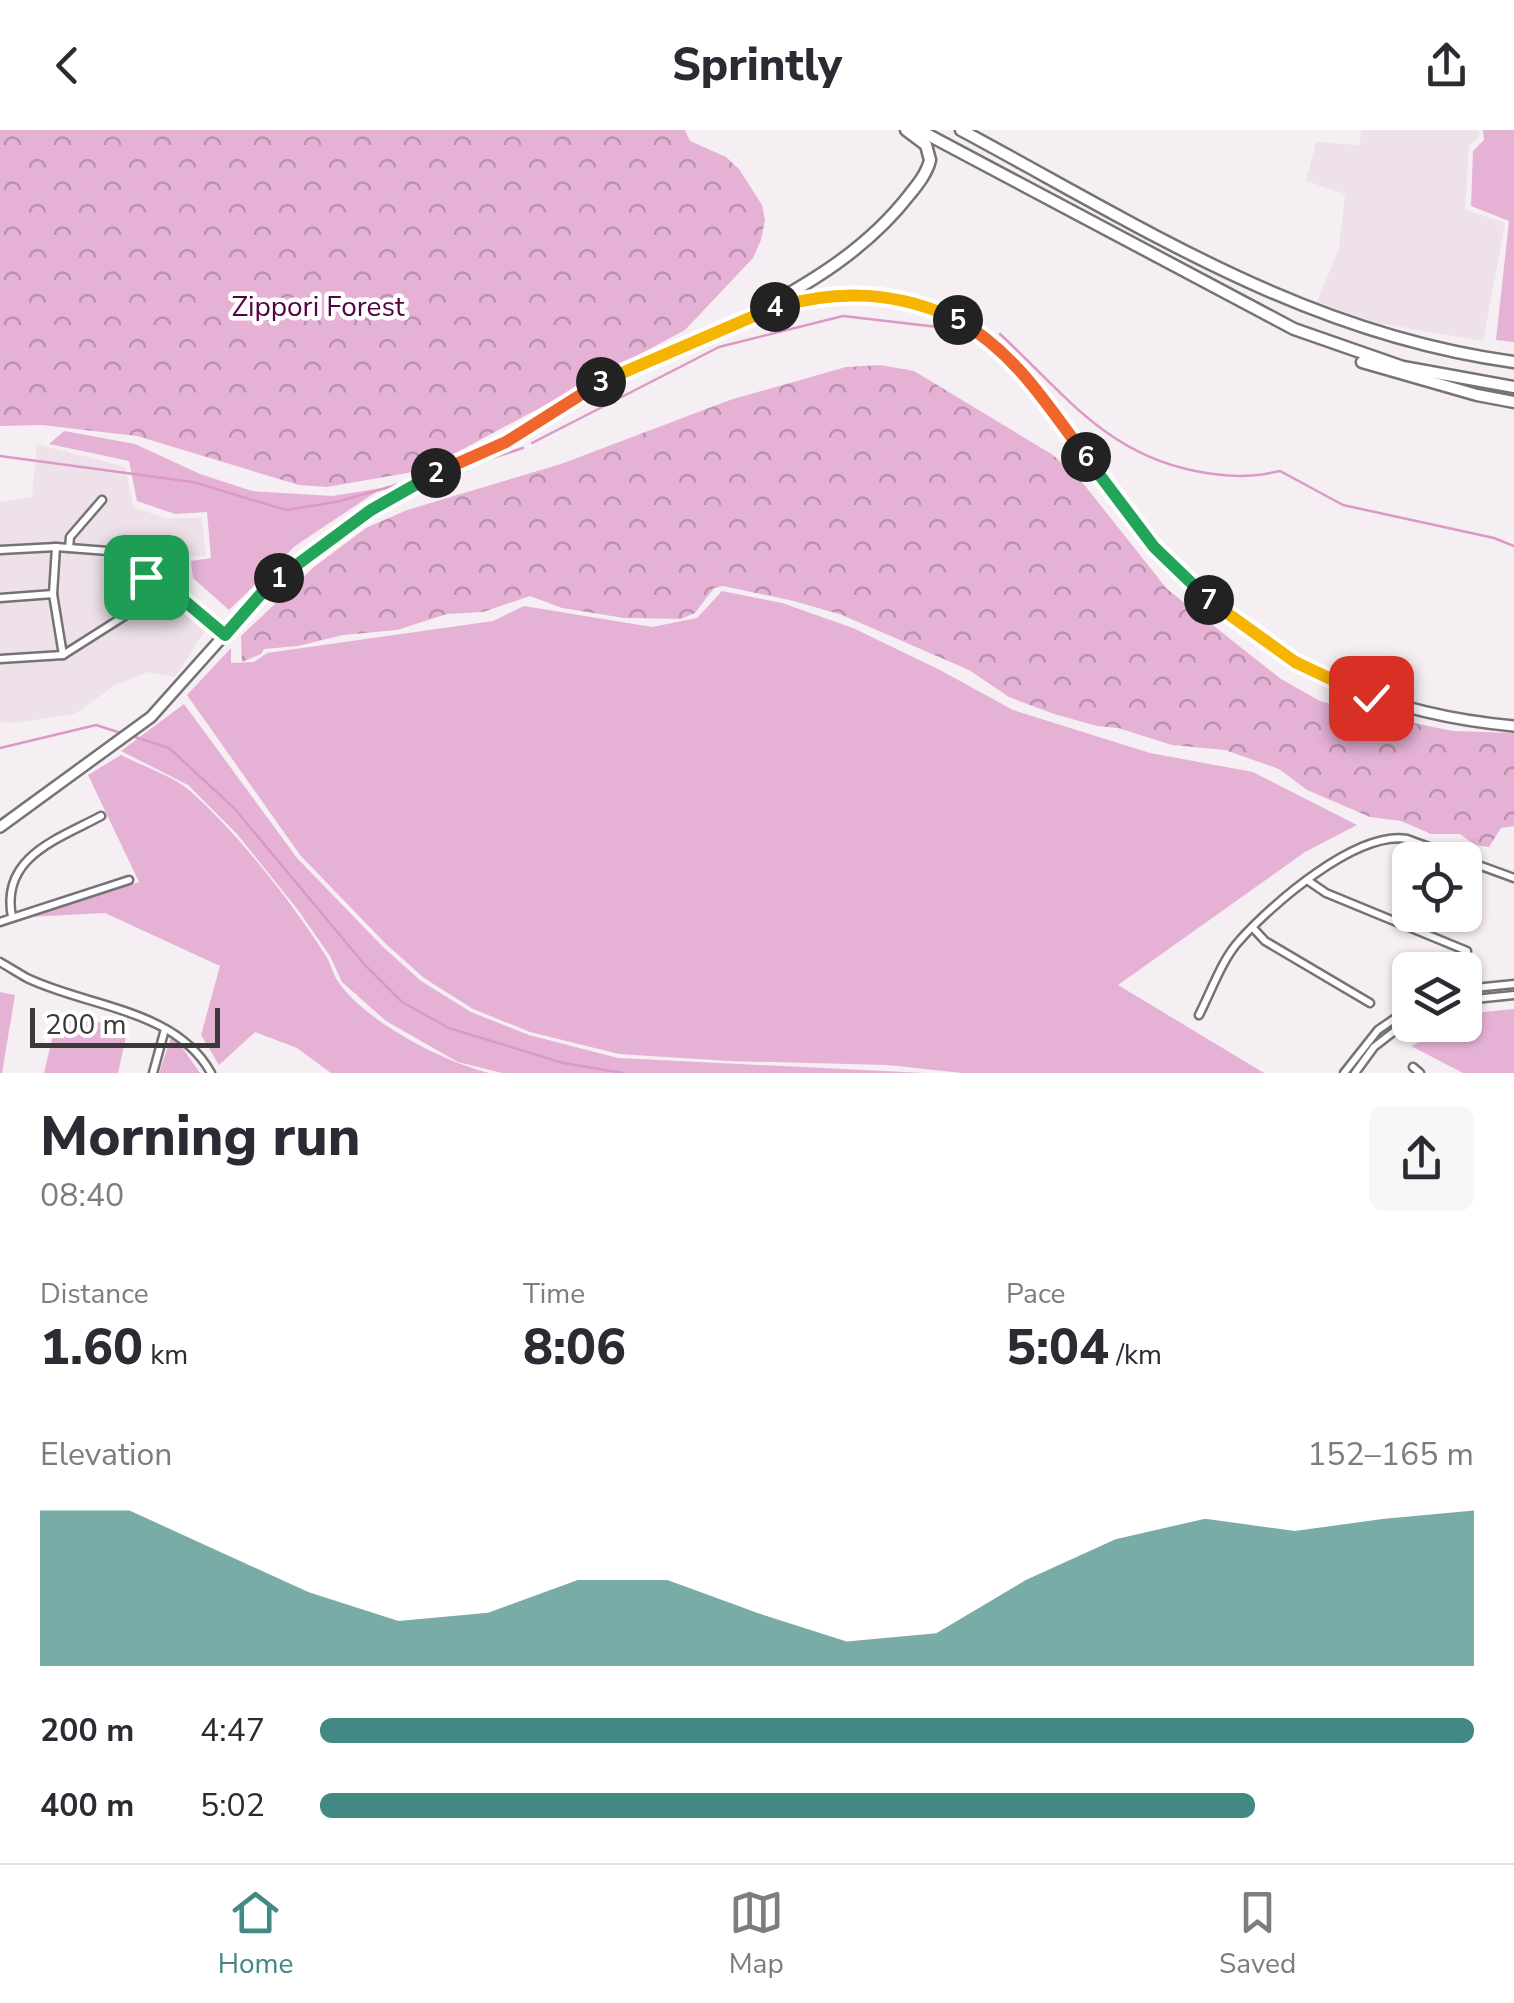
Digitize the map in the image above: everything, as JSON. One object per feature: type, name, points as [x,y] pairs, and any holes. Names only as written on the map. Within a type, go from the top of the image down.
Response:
[{"type":"highway","points":[[746,318],[802,288],[848,256],[903,203],[930,160],[926,144],[906,130]]},
{"type":"highway","points":[[920,130],[1294,329],[1361,354],[1457,379],[1514,387]]},
{"type":"highway","points":[[961,130],[1264,291],[1367,330],[1464,354],[1514,360]]},
{"type":"highway","points":[[1245,305],[1296,336],[1355,359],[1514,402]]},
{"type":"main road","points":[[0,824],[150,717],[268,586],[371,510],[419,480],[490,451],[609,378],[746,318],[819,296],[868,294],[919,303],[960,320],[994,343],[1023,372],[1138,528],[1176,571],[1230,617],[1295,662],[1354,691],[1428,714],[1514,726]]},
{"type":"street","points":[[70,548],[70,536],[102,500]]},
{"type":"street","points":[[0,550],[56,547],[121,552],[150,574],[166,573],[173,581],[174,592],[225,635]]},
{"type":"street","points":[[56,547],[53,594],[63,655]]},
{"type":"street","points":[[148,601],[142,587],[150,574]]},
{"type":"street","points":[[0,659],[63,655],[148,601],[164,604],[174,592]]},
{"type":"street","points":[[0,598],[53,594]]},
{"type":"street","points":[[12,917],[11,884],[20,865],[101,816]]},
{"type":"street","points":[[1199,1015],[1236,945],[1306,880],[1331,862],[1365,846],[1400,837],[1514,878]]},
{"type":"street","points":[[0,922],[130,880]]},
{"type":"street","points":[[1306,880],[1326,893],[1468,950]]},
{"type":"street","points":[[1253,928],[1265,941],[1370,1003]]},
{"type":"street","points":[[0,962],[27,978],[165,1029],[199,1054],[211,1073]]},
{"type":"street","points":[[1482,987],[1514,984]]},
{"type":"street","points":[[1482,998],[1514,994]]},
{"type":"street","points":[[1344,1073],[1367,1041],[1392,1022]]},
{"type":"street","points":[[153,1073],[165,1029]]},
{"type":"street","points":[[1355,1073],[1374,1047],[1392,1033]]},
{"type":"street","points":[[1413,1067],[1420,1073]]},
{"type":"shaded area","points":[[1361,130],[1478,130],[1479,137],[1469,145],[1465,210],[1505,223],[1483,341],[1373,322],[1317,302],[1339,249],[1345,194],[1306,181],[1316,142],[1360,145]]},
{"type":"shaded area","points":[[37,444],[125,467],[133,507],[165,518],[202,518],[206,556],[181,557],[184,587],[216,614],[175,677],[148,672],[115,685],[75,714],[0,722],[0,502],[32,497]]},
{"type":"green space","name":"Zippori Forest","points":[[0,130],[685,130],[690,141],[726,157],[739,169],[762,205],[765,220],[753,258],[685,330],[424,470],[327,487],[299,485],[137,436],[42,425],[0,426]]},
{"type":"green space","points":[[1483,130],[1514,130],[1514,342],[1496,340],[1509,221],[1471,206],[1473,151],[1484,140]]},
{"type":"green space","points":[[880,365],[914,371],[1053,455],[1082,482],[1167,589],[1281,679],[1320,701],[1453,731],[1514,733],[1514,826],[1501,828],[1489,847],[1460,834],[1431,834],[1401,821],[1370,817],[1307,790],[1279,769],[1225,750],[1172,745],[1054,714],[1009,697],[969,670],[842,615],[723,586],[714,588],[695,613],[681,619],[624,618],[562,608],[530,596],[483,612],[447,614],[397,630],[264,649],[242,662],[241,636],[314,567],[366,528],[407,510],[561,464],[730,400],[846,367]]},
{"type":"green space","points":[[64,431],[135,444],[200,474],[252,491],[332,496],[382,488],[295,546],[229,610],[193,578],[191,561],[211,558],[207,512],[175,514],[137,501],[129,461],[49,444]]},
{"type":"green space","points":[[722,591],[782,603],[853,628],[1013,710],[1150,753],[1253,772],[1357,825],[1305,852],[1118,985],[1264,1073],[962,1073],[888,1065],[729,1061],[619,1054],[530,1032],[473,1009],[424,978],[386,944],[300,855],[187,695],[231,648],[231,663],[254,662],[267,653],[493,621],[524,606],[652,627],[697,618]]},
{"type":"green space","points":[[184,704],[297,858],[421,981],[471,1012],[529,1035],[618,1058],[925,1073],[502,1073],[458,1062],[386,1021],[342,982],[330,956],[298,910],[237,834],[188,785],[121,751]]},
{"type":"green space","points":[[121,755],[182,785],[226,826],[297,913],[339,983],[368,1012],[429,1050],[489,1073],[331,1073],[297,1048],[255,1032],[219,1065],[201,1035],[220,966],[105,913],[27,917],[139,882],[88,775]]},
{"type":"green space","points":[[0,992],[15,995],[2,1073],[0,1073]]},
{"type":"green space","points":[[1514,1009],[1514,1073],[1463,1073],[1411,1046],[1419,1042],[1482,1042],[1483,1012]]},
{"type":"green space","points":[[58,1014],[128,1028],[118,1073],[44,1073]]},
{"type":"green space","points":[[171,1038],[179,1043],[200,1073],[159,1073]]},
{"type":"waterway","points":[[532,443],[719,347],[843,316],[955,329],[976,342]]},
{"type":"waterway","points":[[1000,334],[1088,418],[1136,450],[1163,462],[1227,475],[1280,471],[1343,505],[1494,538],[1514,546]]},
{"type":"waterway","points":[[461,468],[523,448]]},
{"type":"waterway","points":[[0,456],[193,482],[286,510],[336,502],[400,484]]},
{"type":"waterway","points":[[0,748],[96,725],[124,734]]},
{"type":"waterway","points":[[132,736],[169,748],[234,808],[364,964],[402,1002],[449,1028],[563,1063],[623,1073]]},
{"type":"route","points":[[146,577],[155,572],[166,573],[173,581],[174,592],[225,635],[268,586],[371,510],[419,480],[490,451],[609,378],[773,307],[819,296],[868,294],[934,308],[994,343],[1023,372],[1123,510],[1176,571],[1258,638],[1295,662],[1371,698]]}]
